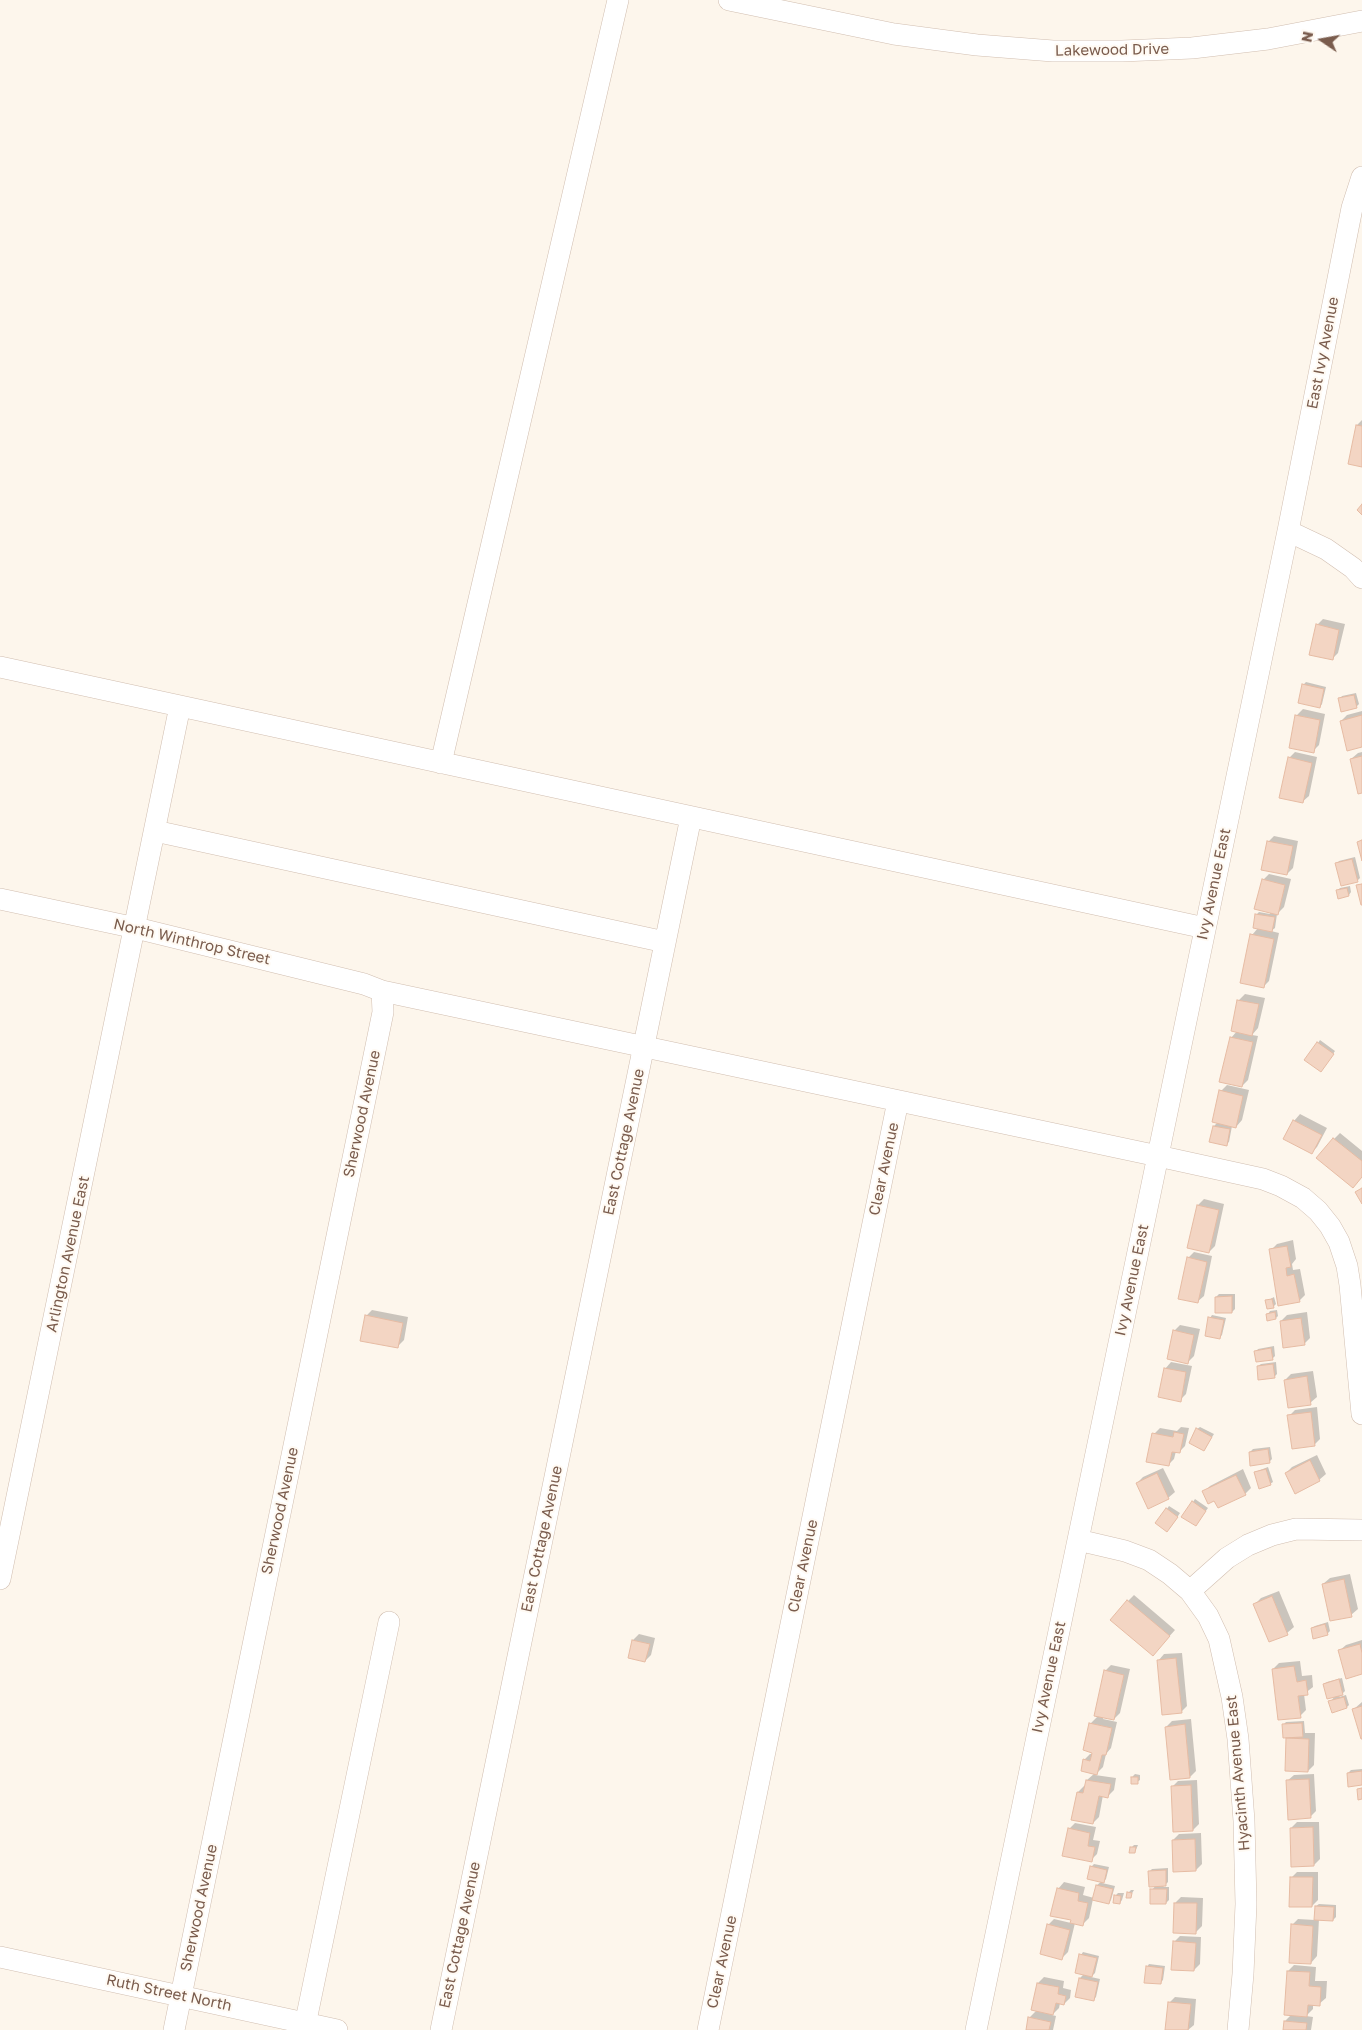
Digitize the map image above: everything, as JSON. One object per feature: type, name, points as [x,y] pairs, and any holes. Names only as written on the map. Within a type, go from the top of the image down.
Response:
[{"type":"street","points":[[441,763],[618,0]]},
{"type":"street","name":"Lakewood Drive","points":[[729,0],[861,28],[977,45],[1053,51],[1122,51],[1211,46],[1268,39],[1355,23]]},
{"type":"street","name":"East Ivy Avenue","points":[[1288,531],[1352,208],[1362,177]]},
{"type":"street","points":[[1288,531],[1326,549],[1352,568],[1362,578]]},
{"type":"street","name":"Ivy Avenue East","points":[[976,2030],[1288,531]]},
{"type":"street","points":[[0,667],[1205,928]]},
{"type":"street","name":"Arlington Avenue East","points":[[0,1579],[136,928],[180,706]]},
{"type":"street","name":"East Cottage Avenue","points":[[440,2030],[691,817]]},
{"type":"street","points":[[155,831],[666,942]]},
{"type":"street","name":"North Winthrop Street","points":[[0,899],[136,928],[364,984],[382,991],[1264,1179],[1303,1198],[1318,1211],[1330,1226],[1339,1242],[1347,1266],[1362,1414]]},
{"type":"street","name":"Sherwood Avenue","points":[[174,2030],[383,1012],[382,991]]},
{"type":"street","name":"Clear Avenue","points":[[708,2030],[898,1101]]},
{"type":"street","points":[[1190,1591],[1227,1558],[1248,1545],[1272,1535],[1296,1529],[1362,1530]]},
{"type":"street","name":"Hyacinth Avenue East","points":[[1078,1540],[1116,1548],[1149,1560],[1170,1574],[1190,1591],[1208,1616],[1219,1639],[1232,1698],[1238,1739],[1244,1821],[1246,1904],[1238,2030]]},
{"type":"street","points":[[304,2026],[389,1622]]},
{"type":"street","name":"Ruth Street North","points":[[0,1957],[181,1996],[304,2026],[337,2030]]},
{"type":"building","points":[[1356,425],[1362,426],[1362,467],[1348,464]]},
{"type":"building","points":[[1362,504],[1362,515],[1357,510]]},
{"type":"building","points":[[1316,624],[1339,630],[1333,660],[1309,655]]},
{"type":"building","points":[[1302,684],[1324,689],[1320,708],[1298,703]]},
{"type":"building","points":[[1354,695],[1357,708],[1341,712],[1338,698]]},
{"type":"building","points":[[1295,715],[1320,720],[1314,753],[1289,748]]},
{"type":"building","points":[[1362,715],[1362,747],[1347,751],[1340,721]]},
{"type":"building","points":[[1362,756],[1362,793],[1358,794],[1350,759]]},
{"type":"building","points":[[1288,757],[1312,763],[1303,803],[1279,798]]},
{"type":"building","points":[[1362,840],[1362,861],[1357,842]]},
{"type":"building","points":[[1267,841],[1293,846],[1287,875],[1261,870]]},
{"type":"building","points":[[1352,859],[1358,882],[1341,886],[1335,863]]},
{"type":"building","points":[[1262,879],[1285,885],[1278,915],[1254,909]]},
{"type":"building","points":[[1362,884],[1362,905],[1361,905],[1356,885]]},
{"type":"building","points":[[1347,888],[1349,896],[1338,899],[1336,890]]},
{"type":"building","points":[[1255,914],[1275,917],[1272,932],[1253,928]]},
{"type":"building","points":[[1250,934],[1274,939],[1264,988],[1240,983]]},
{"type":"building","points":[[1237,1000],[1259,1004],[1252,1036],[1231,1031]]},
{"type":"building","points":[[1230,1037],[1253,1042],[1242,1087],[1219,1082]]},
{"type":"building","points":[[1317,1042],[1334,1054],[1321,1072],[1304,1060]]},
{"type":"building","points":[[1219,1090],[1243,1096],[1236,1128],[1212,1122]]},
{"type":"building","points":[[1293,1120],[1322,1135],[1312,1154],[1283,1139]]},
{"type":"building","points":[[1213,1126],[1230,1129],[1227,1146],[1209,1142]]},
{"type":"building","points":[[1333,1138],[1362,1161],[1362,1177],[1353,1188],[1316,1158]]},
{"type":"building","points":[[1362,1188],[1362,1204],[1355,1192]]},
{"type":"building","points":[[1197,1205],[1219,1210],[1209,1253],[1187,1248]]},
{"type":"building","points":[[1287,1246],[1291,1267],[1286,1268],[1287,1276],[1294,1274],[1300,1302],[1278,1306],[1269,1249]]},
{"type":"building","points":[[1187,1257],[1207,1262],[1198,1303],[1178,1299]]},
{"type":"building","points":[[1232,1296],[1232,1313],[1215,1313],[1215,1297]]},
{"type":"building","points":[[1272,1299],[1274,1308],[1267,1309],[1265,1300]]},
{"type":"building","points":[[1275,1312],[1276,1319],[1267,1321],[1266,1314]]},
{"type":"building","points":[[365,1315],[403,1323],[398,1348],[360,1341]]},
{"type":"building","points":[[1208,1317],[1224,1320],[1220,1339],[1205,1336]]},
{"type":"building","points":[[1301,1318],[1305,1345],[1283,1348],[1280,1321]]},
{"type":"building","points":[[1173,1330],[1194,1335],[1188,1364],[1167,1359]]},
{"type":"building","points":[[1271,1348],[1273,1360],[1256,1362],[1254,1351]]},
{"type":"building","points":[[1273,1364],[1275,1378],[1258,1380],[1257,1366]]},
{"type":"building","points":[[1164,1368],[1186,1372],[1181,1402],[1158,1397]]},
{"type":"building","points":[[1307,1376],[1311,1405],[1288,1408],[1284,1380]]},
{"type":"building","points":[[1311,1412],[1315,1446],[1292,1449],[1287,1415]]},
{"type":"building","points":[[1196,1428],[1212,1437],[1204,1451],[1189,1443]]},
{"type":"building","points":[[1174,1432],[1184,1434],[1180,1453],[1172,1452],[1169,1466],[1146,1462],[1152,1433],[1173,1437]]},
{"type":"building","points":[[1268,1449],[1270,1463],[1250,1466],[1249,1452]]},
{"type":"building","points":[[1310,1460],[1320,1481],[1295,1494],[1285,1473]]},
{"type":"building","points":[[1266,1469],[1271,1485],[1259,1489],[1254,1472]]},
{"type":"building","points":[[1157,1473],[1169,1499],[1148,1509],[1136,1483]]},
{"type":"building","points":[[1236,1475],[1246,1495],[1218,1508],[1214,1501],[1208,1504],[1202,1491]]},
{"type":"building","points":[[1192,1501],[1206,1511],[1196,1526],[1181,1517]]},
{"type":"building","points":[[1166,1508],[1178,1517],[1167,1532],[1155,1523]]},
{"type":"building","points":[[1344,1579],[1352,1617],[1330,1621],[1322,1584]]},
{"type":"building","points":[[1272,1596],[1288,1635],[1269,1642],[1253,1604]]},
{"type":"building","points":[[1127,1600],[1170,1636],[1153,1656],[1110,1620]]},
{"type":"building","points":[[1325,1624],[1328,1635],[1313,1639],[1311,1628]]},
{"type":"building","points":[[632,1640],[650,1644],[645,1662],[628,1658]]},
{"type":"building","points":[[1360,1644],[1362,1674],[1346,1679],[1338,1650]]},
{"type":"building","points":[[1176,1658],[1182,1713],[1162,1715],[1157,1660]]},
{"type":"building","points":[[1294,1666],[1297,1682],[1306,1680],[1308,1695],[1298,1696],[1301,1718],[1278,1720],[1272,1669]]},
{"type":"building","points":[[1104,1670],[1124,1675],[1114,1720],[1094,1716]]},
{"type":"building","points":[[1339,1679],[1343,1695],[1327,1699],[1323,1684]]},
{"type":"building","points":[[1344,1697],[1347,1708],[1332,1713],[1328,1701]]},
{"type":"building","points":[[1362,1706],[1362,1739],[1361,1739],[1352,1709]]},
{"type":"building","points":[[1089,1723],[1112,1728],[1106,1755],[1102,1755],[1097,1775],[1081,1771],[1083,1759],[1090,1761],[1092,1753],[1083,1750]]},
{"type":"building","points":[[1302,1723],[1303,1737],[1283,1738],[1282,1724]]},
{"type":"building","points":[[1185,1724],[1190,1778],[1170,1780],[1165,1727]]},
{"type":"building","points":[[1286,1738],[1309,1739],[1308,1772],[1285,1771]]},
{"type":"building","points":[[1362,1771],[1362,1785],[1348,1787],[1347,1773]]},
{"type":"building","points":[[1131,1777],[1138,1777],[1138,1784],[1131,1784]]},
{"type":"building","points":[[1309,1779],[1311,1818],[1288,1820],[1286,1780]]},
{"type":"building","points":[[1086,1780],[1111,1784],[1108,1798],[1099,1796],[1093,1824],[1071,1820],[1077,1792],[1083,1793]]},
{"type":"building","points":[[1191,1785],[1193,1831],[1173,1832],[1171,1786]]},
{"type":"building","points":[[1362,1788],[1362,1799],[1358,1800],[1357,1789]]},
{"type":"building","points":[[1313,1827],[1314,1866],[1291,1867],[1290,1828]]},
{"type":"building","points":[[1068,1828],[1090,1833],[1088,1846],[1095,1847],[1092,1862],[1062,1856]]},
{"type":"building","points":[[1195,1839],[1196,1871],[1173,1872],[1172,1840]]},
{"type":"building","points":[[1130,1847],[1136,1847],[1135,1853],[1129,1853]]},
{"type":"building","points":[[1090,1866],[1107,1870],[1104,1883],[1087,1879]]},
{"type":"building","points":[[1166,1870],[1166,1886],[1149,1887],[1148,1871]]},
{"type":"building","points":[[1290,1877],[1313,1877],[1312,1907],[1289,1907]]},
{"type":"building","points":[[1096,1885],[1113,1889],[1109,1904],[1092,1900]]},
{"type":"building","points":[[1057,1888],[1079,1893],[1078,1901],[1088,1903],[1083,1926],[1070,1923],[1071,1920],[1050,1916]]},
{"type":"building","points":[[1150,1889],[1167,1889],[1166,1904],[1150,1904]]},
{"type":"building","points":[[1127,1892],[1132,1893],[1131,1898],[1126,1898]]},
{"type":"building","points":[[1114,1895],[1121,1896],[1120,1904],[1113,1903]]},
{"type":"building","points":[[1174,1903],[1197,1903],[1196,1934],[1173,1933]]},
{"type":"building","points":[[1315,1906],[1334,1907],[1333,1921],[1314,1920]]},
{"type":"building","points":[[1047,1924],[1070,1930],[1062,1960],[1040,1954]]},
{"type":"building","points":[[1291,1924],[1313,1926],[1311,1964],[1289,1963]]},
{"type":"building","points":[[1173,1941],[1196,1943],[1194,1971],[1171,1970]]},
{"type":"building","points":[[1079,1954],[1097,1958],[1092,1977],[1075,1973]]},
{"type":"building","points":[[1146,1966],[1163,1968],[1161,1984],[1144,1983]]},
{"type":"building","points":[[1287,1971],[1310,1972],[1309,1986],[1321,1987],[1320,2006],[1308,2005],[1307,2017],[1284,2015]]},
{"type":"building","points":[[1079,1978],[1098,1982],[1094,2001],[1075,1997]]},
{"type":"building","points":[[1037,1983],[1059,1987],[1058,1994],[1066,1996],[1064,2005],[1056,2003],[1053,2015],[1031,2010]]},
{"type":"building","points":[[1168,2002],[1191,2004],[1188,2030],[1165,2030]]},
{"type":"building","points":[[1028,2017],[1051,2022],[1049,2030],[1026,2030]]},
{"type":"building","points":[[1284,2021],[1307,2023],[1306,2030],[1283,2030]]}]
